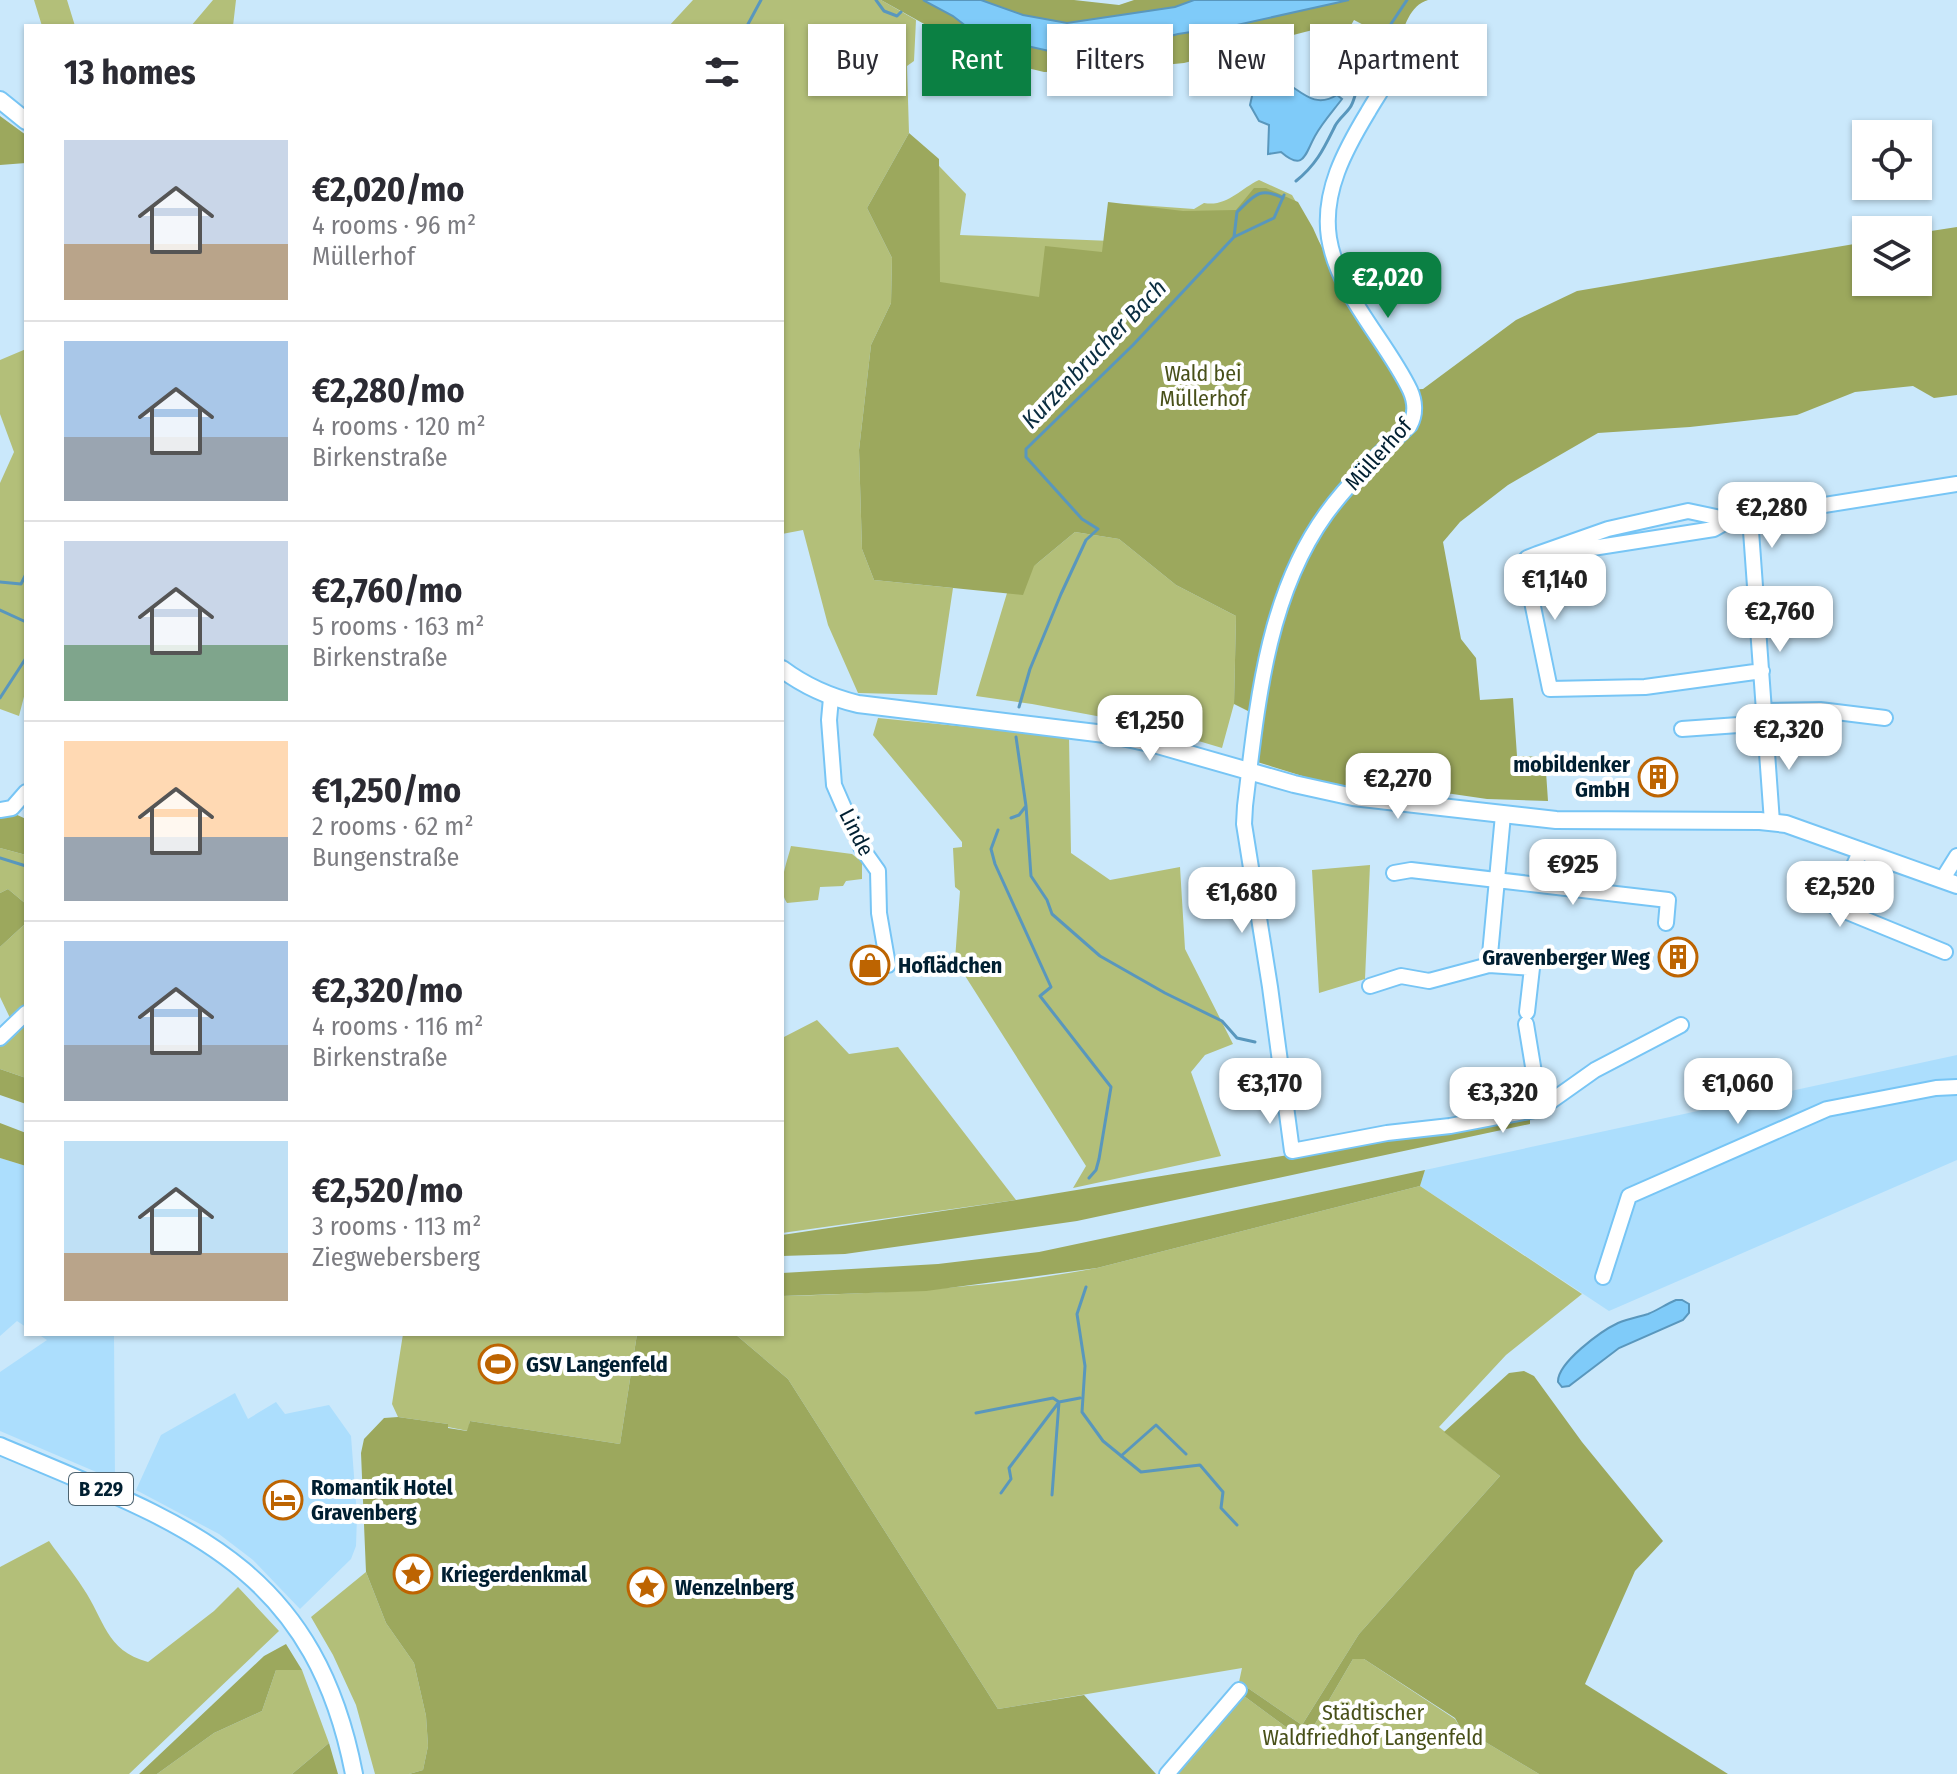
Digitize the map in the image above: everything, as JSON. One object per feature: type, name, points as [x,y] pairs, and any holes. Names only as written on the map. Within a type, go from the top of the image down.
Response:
[{"type":"main road","points":[[0,100],[24,119]]},
{"type":"main road","points":[[784,671],[831,698],[858,704],[1113,735],[1353,797],[1446,805],[1556,820],[1772,822],[1801,829],[1949,882]]},
{"type":"main road","name":"B 229","points":[[0,1446],[137,1504],[199,1538],[233,1560],[260,1583],[303,1637],[329,1685],[340,1715],[354,1774]]},
{"type":"street","name":"Müllerhof","points":[[1249,771],[1274,621],[1298,564],[1325,515],[1414,418],[1411,392],[1359,308],[1329,239],[1329,204],[1337,170],[1378,96]]},
{"type":"street","points":[[1762,671],[1645,687],[1550,689],[1524,563],[1527,558],[1608,529],[1688,511],[1730,520],[1957,484]]},
{"type":"street","points":[[1750,517],[1772,822]]},
{"type":"street","points":[[1537,554],[1560,554],[1714,529],[1730,520]]},
{"type":"street","name":"Linde","points":[[831,698],[829,720],[834,785],[861,847],[878,871],[879,913],[888,965]]},
{"type":"street","points":[[1682,729],[1820,710],[1885,718]]},
{"type":"street","points":[[1249,771],[1244,824],[1292,1151],[1540,1109],[1595,1070],[1681,1025]]},
{"type":"street","points":[[1489,965],[1503,815]]},
{"type":"street","points":[[1861,850],[1835,907],[1945,952]]},
{"type":"street","points":[[1949,882],[1957,856]]},
{"type":"street","points":[[1394,873],[1411,870],[1668,900],[1666,923]]},
{"type":"street","points":[[1370,986],[1401,976],[1429,981],[1489,965],[1532,968],[1526,1018],[1540,1109]]},
{"type":"street","points":[[0,1038],[24,1015]]},
{"type":"street","points":[[1603,1277],[1629,1196],[1827,1109],[1936,1088],[1957,1087]]},
{"type":"street","points":[[1167,1774],[1239,1690]]},
{"type":"shaded area","points":[[923,0],[981,0],[1023,15],[1067,23],[1175,7],[1194,0],[1349,0],[1241,24],[1189,24],[1189,32],[1173,35],[1173,24],[1047,24],[1047,51],[1031,47],[1031,24],[963,24]]},
{"type":"shaded area","points":[[1294,88],[1319,100],[1334,96],[1342,99],[1299,160],[1281,152],[1268,154],[1269,125],[1259,121],[1250,105],[1252,96],[1294,96]]},
{"type":"shaded area","points":[[1957,1055],[1957,1160],[1609,1311],[1420,1186],[1425,1170]]},
{"type":"shaded area","points":[[0,1158],[24,1165],[24,1326],[17,1321],[0,1336]]},
{"type":"shaded area","points":[[1676,1300],[1689,1304],[1689,1313],[1683,1320],[1619,1348],[1569,1386],[1562,1387],[1558,1382],[1572,1357],[1601,1333]]},
{"type":"shaded area","points":[[41,1336],[114,1336],[115,1480],[0,1431],[0,1372],[47,1340]]},
{"type":"shaded area","points":[[235,1393],[248,1419],[276,1402],[285,1414],[329,1405],[351,1436],[356,1546],[351,1559],[300,1609],[253,1560],[219,1534],[136,1490],[161,1435]]},
{"type":"green space","points":[[34,0],[67,0],[74,24],[41,24]]},
{"type":"green space","points":[[213,0],[236,0],[233,24],[193,24]]},
{"type":"green space","points":[[693,0],[881,0],[916,20],[914,61],[907,66],[909,133],[867,208],[892,258],[891,303],[871,345],[859,450],[862,549],[874,580],[953,588],[937,695],[858,693],[828,625],[803,530],[784,534],[784,24],[671,24]]},
{"type":"green space","points":[[881,0],[923,0],[963,24],[924,24]]},
{"type":"green space","points":[[981,0],[1074,0],[1119,5],[1134,0],[1194,0],[1175,7],[1067,23],[1023,15]]},
{"type":"green space","points":[[1349,0],[1428,0],[1416,7],[1405,24],[1362,24],[1354,20],[1352,24],[1310,24],[1310,31],[1294,35],[1294,24],[1242,24]]},
{"type":"green space","points":[[1189,32],[1189,62],[1173,64],[1173,35]]},
{"type":"green space","points":[[1031,47],[1047,51],[1047,72],[1031,69]]},
{"type":"green space","points":[[0,116],[24,134],[24,163],[0,165]]},
{"type":"green space","points":[[909,133],[939,159],[940,282],[1039,297],[1045,246],[1102,252],[1108,202],[1183,211],[1236,210],[1254,188],[1266,188],[1298,202],[1349,309],[1403,390],[1423,389],[1516,320],[1577,291],[1852,244],[1852,296],[1932,296],[1932,231],[1957,227],[1957,395],[1934,398],[1913,386],[1855,392],[1797,415],[1598,433],[1508,485],[1460,522],[1443,542],[1461,639],[1476,658],[1480,700],[1513,698],[1517,756],[1545,757],[1548,801],[1338,787],[1254,761],[1250,712],[1234,704],[1236,616],[1176,585],[1119,539],[1075,532],[1034,566],[1023,595],[874,580],[862,549],[859,450],[871,345],[891,303],[892,258],[867,208]]},
{"type":"green space","name":"Wald bei Müllerhof","points":[[916,142],[966,194],[960,235],[1112,241],[1123,228],[1125,204],[1194,209],[1204,203],[1226,200],[1259,180],[1292,195],[1405,391],[1079,519],[1034,566],[1075,532],[1119,539],[1176,585],[1236,616],[1234,704],[1222,748],[1145,725],[976,696],[1007,593],[878,560]]},
{"type":"green space","points":[[24,350],[24,697],[19,716],[0,709],[0,483],[14,452],[0,414],[0,360]]},
{"type":"green space","points":[[878,718],[1069,737],[1071,853],[1110,880],[1180,867],[1185,949],[1233,1044],[1205,1055],[1191,1072],[1221,1156],[1073,1188],[1086,1166],[955,960],[960,891],[955,887],[953,848],[962,847],[962,842],[873,735]]},
{"type":"green space","points":[[13,813],[24,818],[24,854],[0,848],[0,817]]},
{"type":"green space","points":[[791,846],[852,854],[862,862],[862,879],[846,881],[843,886],[820,887],[818,900],[787,903],[784,897],[785,868]]},
{"type":"green space","points":[[0,848],[24,854],[24,902],[8,889],[0,893]]},
{"type":"green space","points":[[1370,865],[1365,979],[1319,993],[1312,870]]},
{"type":"green space","points":[[8,889],[24,902],[24,925],[0,947],[0,893]]},
{"type":"green space","points":[[24,925],[24,1006],[11,1020],[0,997],[0,947]]},
{"type":"green space","points":[[817,1020],[849,1054],[898,1047],[1016,1200],[784,1233],[784,1037]]},
{"type":"green space","points":[[24,1022],[24,1077],[0,1069],[0,1045]]},
{"type":"green space","points":[[0,1069],[24,1077],[24,1103],[0,1095]]},
{"type":"green space","points":[[1530,1115],[1530,1124],[1077,1221],[845,1254],[784,1256],[784,1235],[1016,1200]]},
{"type":"green space","points":[[0,1123],[24,1132],[24,1165],[0,1158]]},
{"type":"green space","points":[[1425,1170],[1420,1186],[1097,1268],[926,1291],[784,1296],[784,1273],[938,1264],[1039,1252]]},
{"type":"green space","points":[[1420,1186],[1582,1294],[1506,1355],[1439,1427],[1500,1476],[1359,1634],[1302,1725],[1239,1682],[1242,1668],[998,1709],[788,1379],[737,1336],[784,1336],[784,1296],[940,1288],[1097,1268]]},
{"type":"green space","points":[[403,1336],[637,1336],[620,1444],[470,1421],[468,1431],[448,1427],[448,1424],[398,1417],[392,1404]]},
{"type":"green space","points":[[637,1336],[737,1336],[788,1379],[998,1709],[1084,1695],[1156,1774],[409,1774],[423,1770],[428,1746],[426,1716],[414,1663],[386,1623],[366,1572],[361,1453],[364,1439],[384,1418],[398,1417],[448,1424],[448,1428],[467,1431],[470,1421],[620,1444]]},
{"type":"green space","points":[[1524,1371],[1534,1376],[1582,1442],[1663,1541],[1635,1571],[1585,1684],[1728,1774],[1539,1774],[1460,1727],[1455,1718],[1364,1659],[1353,1659],[1305,1741],[1244,1696],[1179,1774],[1162,1774],[1239,1682],[1302,1725],[1359,1634],[1500,1476],[1444,1432],[1509,1373]]},
{"type":"green space","points":[[49,1541],[83,1588],[114,1642],[134,1657],[148,1662],[214,1611],[238,1587],[279,1631],[129,1774],[0,1774],[0,1567]]},
{"type":"green space","points":[[366,1572],[386,1623],[414,1663],[426,1716],[428,1746],[423,1770],[409,1774],[375,1774],[356,1705],[311,1617]]},
{"type":"green space","points":[[286,1644],[302,1670],[276,1670],[262,1711],[214,1733],[157,1774],[139,1774],[264,1656]]},
{"type":"green space","name":"Städtischer Waldfriedhof Langenfeld","points":[[1353,1659],[1364,1659],[1455,1719],[1460,1727],[1539,1774],[1179,1774],[1244,1696],[1305,1741]]},
{"type":"green space","points":[[276,1670],[302,1670],[329,1743],[292,1774],[157,1774],[214,1733],[262,1711]]},
{"type":"green space","points":[[329,1743],[338,1774],[292,1774]]},
{"type":"waterway","points":[[748,24],[761,0]]},
{"type":"waterway","points":[[876,0],[884,11],[897,16],[901,12]]},
{"type":"waterway","name":"Kurzenbrucher Bach","points":[[1391,24],[1407,0]]},
{"type":"waterway","name":"Kurzenbrucher Bach","points":[[1296,181],[1315,162],[1355,96]]},
{"type":"waterway","name":"Kurzenbrucher Bach","points":[[1019,707],[1030,669],[1061,594],[1086,540],[1098,529],[1082,519],[1026,457],[1026,449],[1133,345],[1234,237],[1237,212],[1257,194],[1275,194],[1283,198]]},
{"type":"waterway","name":"Kurzenbrucher Bach","points":[[1234,237],[1274,218],[1284,195]]},
{"type":"waterway","points":[[0,582],[21,584],[24,578]]},
{"type":"waterway","points":[[0,610],[24,621]]},
{"type":"waterway","points":[[0,698],[24,661]]},
{"type":"waterway","name":"Kurzenbrucher Bach","points":[[1011,818],[1019,815],[1026,806],[1016,737]]},
{"type":"waterway","points":[[1026,806],[1031,876],[1052,914],[1100,956],[1222,1021],[1237,1038],[1255,1042]]},
{"type":"waterway","name":"Kurzenbrucher Bach","points":[[998,830],[991,849],[995,864],[1051,987],[1040,996],[1111,1087],[1099,1159],[1096,1170],[1089,1178]]},
{"type":"waterway","points":[[0,858],[24,865]]},
{"type":"waterway","name":"Kurzenbrucher Bach","points":[[1086,1287],[1077,1314],[1085,1366],[1082,1412],[1103,1441],[1141,1472],[1200,1465],[1223,1492],[1221,1508],[1237,1525]]},
{"type":"waterway","points":[[976,1413],[1053,1398],[1059,1402],[1052,1495]]},
{"type":"waterway","points":[[1001,1493],[1011,1479],[1009,1468],[1059,1402],[1080,1398]]},
{"type":"waterway","points":[[1121,1456],[1156,1425],[1186,1454]]},
{"type":"place","name":"mobildenker GmbH","points":[[1658,777]]},
{"type":"place","name":"Gravenberger Weg","points":[[1678,957]]},
{"type":"place","name":"Hoflädchen","points":[[870,965]]},
{"type":"place","name":"GSV Langenfeld","points":[[498,1364]]},
{"type":"place","name":"Romantik Hotel Gravenberg","points":[[283,1500]]},
{"type":"place","name":"Kriegerdenkmal","points":[[413,1574]]},
{"type":"place","name":"Wenzelnberg","points":[[647,1587]]}]
